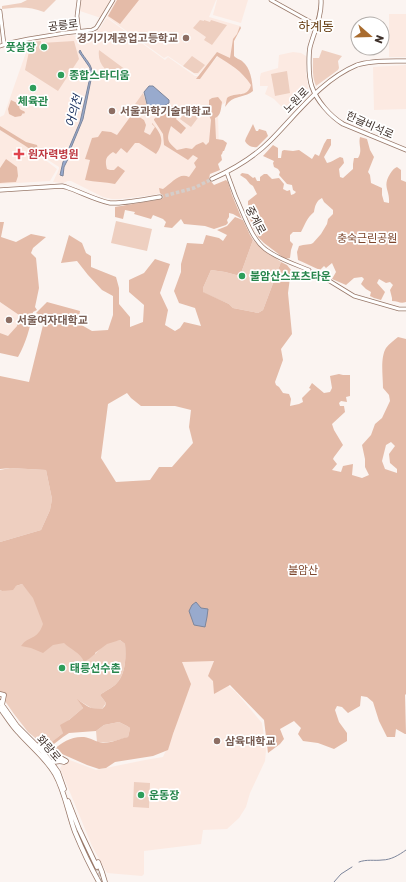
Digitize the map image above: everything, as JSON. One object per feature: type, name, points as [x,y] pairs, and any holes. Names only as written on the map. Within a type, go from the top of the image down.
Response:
[{"type":"main road","name":"한글비석로","points":[[321,0],[321,10],[310,48],[309,57],[312,88],[326,109],[340,122],[406,150]]},
{"type":"main road","name":"노원로","points":[[212,180],[227,173],[252,157],[270,141],[315,93],[340,73],[359,65],[383,61],[406,61]]},
{"type":"main road","points":[[0,190],[62,186],[111,203],[160,197]]},
{"type":"main road","points":[[0,694],[4,694],[0,705]]},
{"type":"main road","name":"화랑로","points":[[0,705],[17,726],[52,763],[71,812]]},
{"type":"main road","name":"화랑로","points":[[0,705],[14,728],[55,772]]},
{"type":"main road","points":[[27,736],[45,750],[66,762]]},
{"type":"main road","points":[[44,759],[52,763],[58,759],[66,762]]},
{"type":"main road","points":[[55,772],[59,764],[66,762]]},
{"type":"main road","points":[[71,812],[95,867]]},
{"type":"main road","points":[[71,812],[82,829],[108,882]]},
{"type":"main road","points":[[71,812],[76,833],[99,882]]},
{"type":"main road","points":[[94,874],[98,875],[102,872]]},
{"type":"main road","points":[[102,872],[105,882]]},
{"type":"street","points":[[79,0],[77,16],[79,32]]},
{"type":"street","name":"공릉로","points":[[0,46],[66,33],[92,30],[96,28],[113,0]]},
{"type":"street","points":[[271,0],[316,26]]},
{"type":"street","points":[[0,11],[4,44]]},
{"type":"street","name":"중계로","points":[[227,173],[240,210],[257,241],[277,257],[309,270]]},
{"type":"street","points":[[323,278],[354,296],[399,309],[406,309]]},
{"type":"shaded area","points":[[27,0],[56,0],[44,12],[23,8],[2,9],[2,6],[21,3]]},
{"type":"shaded area","points":[[81,0],[110,0],[101,18],[80,11]]},
{"type":"shaded area","name":"경기기계공업고등학교","points":[[116,0],[216,0],[209,17],[240,26],[234,41],[232,63],[217,54],[199,74],[196,75],[168,56],[164,58],[107,17]]},
{"type":"shaded area","points":[[217,0],[248,0],[241,23],[213,15]]},
{"type":"shaded area","points":[[389,14],[406,14],[406,57],[389,57]]},
{"type":"shaded area","name":"서울과학기술대학교","points":[[107,18],[165,60],[168,57],[195,76],[201,76],[218,56],[247,72],[252,84],[251,90],[248,94],[231,99],[220,106],[218,115],[219,151],[215,161],[169,191],[153,195],[112,199],[103,197],[71,181],[63,183],[53,182],[59,167],[0,129],[0,117],[4,115],[30,41],[72,35],[77,39],[84,38],[87,34],[97,31]]},
{"type":"shaded area","points":[[200,20],[210,22],[211,20],[227,25],[212,45],[204,40],[206,37],[193,28]]},
{"type":"shaded area","points":[[41,41],[41,43],[74,41],[79,59],[58,91],[25,70],[31,42]]},
{"type":"shaded area","points":[[99,50],[130,73],[126,78],[121,74],[117,79],[106,70],[101,64]]},
{"type":"shaded area","points":[[322,50],[342,56],[338,61],[338,70],[316,86],[313,76],[313,58],[319,58]]},
{"type":"shaded area","points":[[293,52],[301,53],[306,56],[308,89],[287,112],[274,99],[265,94],[268,86],[260,86],[260,77],[261,73],[278,68],[279,55]]},
{"type":"shaded area","points":[[192,56],[205,65],[198,73],[194,73],[183,66]]},
{"type":"shaded area","points":[[406,65],[406,109],[374,110],[373,67]]},
{"type":"shaded area","points":[[287,71],[290,93],[275,96],[271,74]]},
{"type":"shaded area","points":[[143,93],[148,108],[156,112],[149,116],[143,115],[133,107]]},
{"type":"shaded area","points":[[190,106],[191,109],[200,115],[191,127],[180,119]]},
{"type":"shaded area","name":"원자력병원","points":[[0,130],[31,149],[57,169],[50,181],[0,184],[16,182],[6,159],[0,168]]},
{"type":"shaded area","points":[[116,221],[152,229],[147,251],[111,243]]},
{"type":"shaded area","name":"불암산스포츠타운","points":[[253,240],[281,262],[263,310],[258,313],[233,308],[229,304],[202,292],[211,270],[240,276]]},
{"type":"shaded area","name":"서울여자대학교","points":[[0,302],[19,315],[17,326],[8,337],[0,333]]},
{"type":"shaded area","points":[[10,468],[46,470],[52,499],[50,510],[41,530],[0,542],[0,470]]},
{"type":"shaded area","name":"태릉선수촌","points":[[22,584],[87,660],[106,642],[120,640],[125,644],[124,670],[116,684],[100,695],[106,703],[102,709],[93,709],[78,700],[83,708],[69,720],[63,733],[46,747],[28,732],[0,694],[0,590],[2,591]]},
{"type":"shaded area","name":"삼육대학교","points":[[213,607],[214,674],[236,692],[262,723],[266,750],[265,761],[250,793],[246,807],[239,818],[227,829],[203,830],[201,844],[144,851],[144,874],[142,876],[107,873],[92,846],[60,768],[65,764],[67,759],[96,770],[163,757],[174,732],[181,704],[168,623]]},
{"type":"shaded area","points":[[119,722],[130,728],[128,737],[109,742],[97,742],[96,731],[104,725]]},
{"type":"shaded area","name":"운동장","points":[[134,782],[150,783],[149,808],[133,807]]},
{"type":"green space","points":[[117,0],[139,0],[120,24],[108,16]]},
{"type":"green space","points":[[240,26],[241,28],[234,41],[234,56],[242,61],[247,67],[253,91],[231,100],[225,107],[227,98],[247,92],[251,85],[240,72],[217,56],[200,79],[196,79],[217,52],[230,58],[233,39]]},
{"type":"green space","points":[[218,97],[222,102],[220,114],[215,118],[216,139],[223,140],[227,143],[221,155],[222,160],[218,164],[220,170],[210,174],[209,179],[214,185],[226,180],[228,182],[242,219],[229,213],[227,220],[228,223],[214,229],[205,226],[184,224],[181,219],[172,228],[164,227],[166,222],[163,219],[153,215],[151,219],[134,214],[135,212],[125,210],[123,219],[115,217],[115,207],[162,199],[163,196],[160,193],[159,188],[163,189],[179,177],[189,177],[196,167],[194,163],[198,158],[193,155],[188,160],[164,145],[163,134],[154,119],[169,107],[173,106],[180,111],[176,119],[186,128],[181,134],[171,126],[168,134],[169,142],[177,150],[186,148],[192,149],[196,145],[203,142],[206,145],[209,142],[211,120],[209,115],[209,100]]},
{"type":"green space","points":[[11,100],[19,104],[20,109],[25,112],[24,114],[23,113],[21,116],[15,117],[9,114],[8,109]]},
{"type":"green space","points":[[133,113],[144,120],[146,125],[144,132],[150,135],[155,127],[160,134],[161,146],[156,154],[139,143],[135,143],[127,153],[121,148],[116,154],[113,152],[110,154],[106,159],[107,169],[114,170],[118,166],[125,171],[115,184],[85,180],[90,160],[85,159],[92,138],[98,137],[102,131],[111,132],[117,135]]},
{"type":"green space","points":[[253,124],[256,131],[259,129],[266,131],[268,136],[257,147],[250,146],[245,141]]},
{"type":"green space","points":[[0,126],[26,142],[37,145],[38,150],[46,158],[43,158],[0,130]]},
{"type":"green space","name":"충숙근린공원","points":[[360,137],[367,139],[374,157],[368,172],[371,183],[382,188],[384,202],[389,203],[386,185],[390,174],[394,169],[397,167],[401,170],[401,180],[406,182],[406,302],[402,303],[392,301],[390,290],[393,285],[390,282],[386,283],[379,279],[377,283],[385,292],[381,300],[370,296],[371,292],[361,284],[364,279],[362,277],[354,278],[346,285],[332,279],[336,272],[332,263],[326,268],[324,266],[320,270],[298,260],[297,252],[299,246],[313,243],[321,234],[327,224],[328,219],[333,214],[333,210],[324,202],[322,198],[317,202],[314,212],[311,214],[301,232],[293,232],[290,235],[290,241],[293,244],[290,258],[285,259],[264,243],[258,237],[250,219],[248,201],[257,194],[253,186],[240,175],[242,173],[248,174],[253,178],[255,177],[257,181],[260,181],[260,177],[264,174],[267,174],[272,179],[279,178],[284,184],[283,189],[287,191],[290,190],[291,195],[296,192],[293,190],[292,185],[287,184],[279,175],[280,172],[274,167],[274,161],[263,156],[273,145],[278,148],[278,158],[281,158],[282,151],[284,150],[299,150],[312,159],[315,154],[319,156],[327,139],[331,139],[331,145],[324,157],[327,163],[340,157],[343,158],[344,163],[339,169],[340,177],[343,178],[353,169],[354,158],[358,158],[360,150]]},
{"type":"green space","points":[[6,159],[17,167],[18,176],[16,182],[0,183],[0,168]]},
{"type":"green space","name":"불암산","points":[[235,217],[243,220],[253,240],[240,276],[211,270],[203,288],[203,292],[229,304],[233,308],[258,313],[263,310],[281,262],[287,265],[291,270],[288,293],[292,334],[281,349],[283,360],[275,382],[283,393],[289,394],[291,399],[290,406],[303,402],[302,398],[311,389],[309,388],[312,383],[324,393],[330,392],[332,388],[330,376],[339,374],[350,375],[350,396],[346,397],[347,402],[341,401],[339,403],[340,406],[344,406],[345,412],[332,424],[343,445],[333,459],[337,464],[332,470],[341,472],[343,466],[353,464],[352,475],[362,478],[369,475],[365,467],[362,445],[371,435],[375,424],[382,418],[390,401],[389,395],[383,388],[382,362],[384,352],[386,348],[398,337],[406,339],[406,734],[396,729],[395,737],[387,737],[379,721],[373,702],[367,697],[361,696],[360,706],[348,713],[342,707],[337,706],[335,710],[339,722],[347,733],[347,741],[334,749],[318,743],[303,741],[298,734],[301,728],[294,721],[280,729],[284,739],[268,753],[264,720],[230,685],[214,694],[213,681],[208,676],[214,661],[182,662],[191,684],[168,750],[153,756],[115,762],[106,768],[99,769],[53,750],[64,742],[75,737],[87,738],[103,743],[112,742],[128,737],[130,728],[119,722],[104,725],[96,731],[69,733],[50,747],[48,745],[63,733],[60,725],[69,720],[83,708],[77,699],[91,708],[102,709],[105,706],[106,703],[100,695],[113,687],[122,675],[125,660],[125,644],[120,640],[107,644],[84,662],[78,654],[64,643],[53,645],[43,653],[21,646],[27,640],[36,636],[43,624],[33,598],[22,584],[16,586],[13,590],[0,590],[0,542],[41,530],[50,510],[52,499],[46,470],[10,468],[0,469],[0,376],[29,382],[45,317],[36,313],[47,302],[80,311],[78,323],[92,331],[108,330],[113,315],[113,296],[102,290],[77,261],[61,263],[69,235],[82,243],[86,253],[91,256],[91,267],[116,277],[119,288],[119,304],[130,317],[130,327],[143,322],[144,305],[129,292],[129,280],[144,273],[155,259],[170,264],[160,293],[168,310],[165,325],[175,331],[180,328],[184,322],[201,326],[195,308],[179,303],[174,291],[181,272],[181,264],[187,243],[203,244],[206,235],[219,238],[223,241],[227,235],[217,230],[227,226]],"holes":[[[127,393],[141,406],[175,406],[191,410],[189,427],[193,443],[172,467],[159,467],[150,480],[116,482],[101,458],[108,404]],[[391,442],[395,446],[389,454],[390,463],[397,469],[397,473],[385,469],[382,461],[386,445]]]},
{"type":"green space","points":[[0,222],[4,222],[1,237],[16,242],[31,234],[46,237],[33,248],[31,253],[36,258],[39,288],[35,307],[37,310],[33,312],[31,324],[18,357],[0,353],[0,333],[8,336],[17,326],[19,315],[0,302]]},
{"type":"water","points":[[80,50],[90,65],[92,75],[83,119],[71,148],[71,153],[64,167],[63,176],[60,175],[63,162],[80,122],[90,77],[90,68],[79,52]]},
{"type":"water","points":[[149,86],[153,86],[169,100],[169,103],[156,111],[148,108],[144,92]]},
{"type":"water","points":[[196,602],[201,608],[208,609],[205,627],[194,625],[189,611],[192,605]]},
{"type":"waterway","points":[[359,862],[389,859],[406,850]]},
{"type":"waterway","points":[[334,882],[341,874],[352,867]]},
{"type":"tunnel","points":[[160,197],[194,188],[212,179]]},
{"type":"tunnel","points":[[309,270],[323,277]]},
{"type":"tunnel","points":[[97,867],[103,879]]},
{"type":"tunnel","points":[[94,868],[103,882]]},
{"type":"place","name":"경기기계공업고등학교","points":[[186,38]]},
{"type":"place","name":"풋살장","points":[[44,47]]},
{"type":"place","name":"종합스타디움","points":[[61,75]]},
{"type":"place","name":"체육관","points":[[33,88]]},
{"type":"place","name":"서울과학기술대학교","points":[[112,111]]},
{"type":"place","name":"원자력병원","points":[[19,154]]},
{"type":"place","name":"불암산스포츠타운","points":[[242,276]]},
{"type":"place","name":"서울여자대학교","points":[[9,320]]},
{"type":"place","name":"태릉선수촌","points":[[62,668]]},
{"type":"place","name":"삼육대학교","points":[[217,741]]},
{"type":"place","name":"운동장","points":[[141,795]]},
{"type":"district","name":"하계동","points":[[316,26]]},
{"type":"water label","name":"어의천","points":[[74,111]]}]
